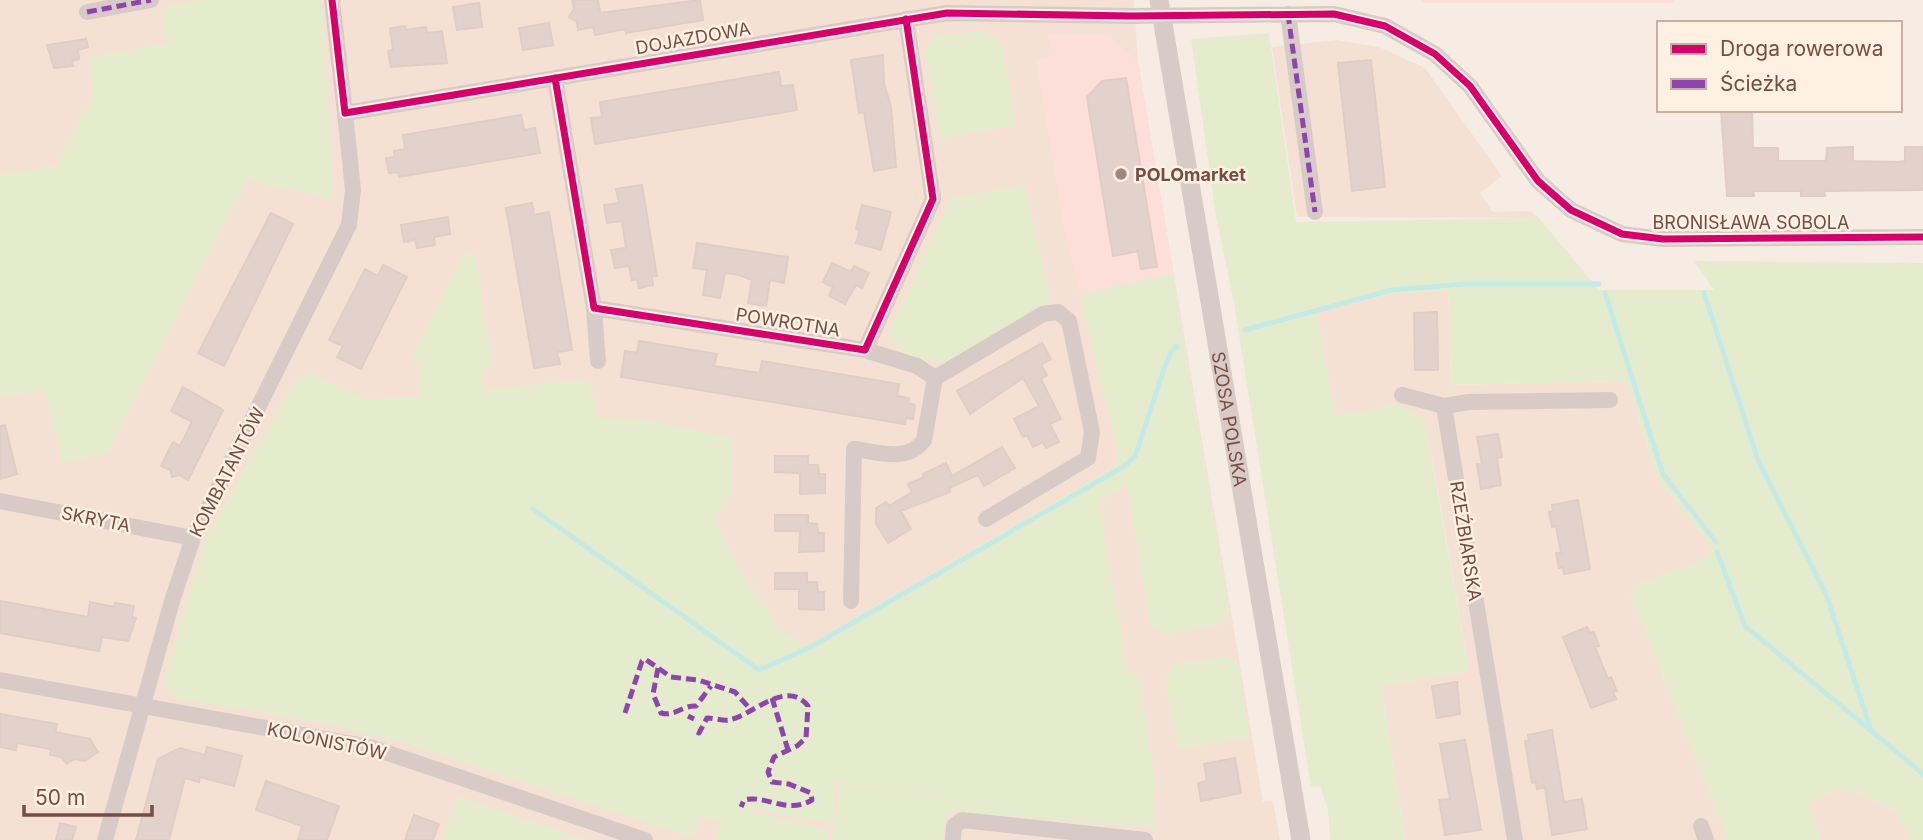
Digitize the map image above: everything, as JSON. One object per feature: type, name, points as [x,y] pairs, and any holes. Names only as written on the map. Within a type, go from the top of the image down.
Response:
[{"type":"street","points":[[87,12],[151,0]]},
{"type":"street","points":[[332,0],[345,113]]},
{"type":"street","name":"BRONISŁAWA SOBOLA","points":[[1161,8],[1288,15],[1304,7],[1371,22],[1401,33],[1435,54],[1470,86],[1526,166],[1549,192],[1578,214],[1611,230],[1663,239],[1923,237]]},
{"type":"street","name":"DOJAZDOWA","points":[[345,113],[906,19],[969,11],[1161,8]]},
{"type":"street","name":"SZOSA POLSKA","points":[[1161,8],[1301,840]]},
{"type":"street","points":[[1288,15],[1315,212]]},
{"type":"street","points":[[864,350],[933,199],[906,19]]},
{"type":"street","points":[[555,78],[594,307],[598,361]]},
{"type":"street","name":"KOMBATANTÓW","points":[[105,840],[192,538],[349,225],[353,190],[345,113]]},
{"type":"street","name":"POWROTNA","points":[[594,307],[864,350],[917,366],[935,378]]},
{"type":"street","points":[[851,601],[854,449],[903,455],[920,446],[924,440],[935,378],[1043,314],[1058,312],[1069,321],[1092,432],[1088,458],[986,519]]},
{"type":"street","points":[[1402,395],[1444,406],[1469,402],[1610,400]]},
{"type":"street","name":"RZEŹBIARSKA","points":[[1444,406],[1515,840]]},
{"type":"street","name":"SKRYTA","points":[[0,501],[192,538]]},
{"type":"street","name":"KOLONISTÓW","points":[[0,681],[370,747],[645,840]]},
{"type":"street","points":[[953,839],[954,826],[962,820],[1145,840]]},
{"type":"shaded area","points":[[0,0],[1134,0],[1138,61],[1263,802],[1273,801],[1280,840],[0,840]]},
{"type":"shaded area","points":[[1421,0],[1674,0],[1674,3],[1421,3]]},
{"type":"shaded area","points":[[1047,33],[1108,34],[1138,61],[1173,273],[1080,295],[1063,222],[1036,59],[1052,56]]},
{"type":"shaded area","points":[[1337,40],[1379,47],[1425,68],[1502,176],[1480,193],[1493,212],[1530,211],[1539,218],[1297,217],[1272,47]]},
{"type":"shaded area","points":[[1448,290],[1451,385],[1627,381],[1657,478],[1709,543],[1711,556],[1635,586],[1631,596],[1728,840],[1406,840],[1381,686],[1469,671],[1425,420],[1399,404],[1334,417],[1317,311],[1398,293]]},
{"type":"shaded area","points":[[1846,788],[1895,810],[1912,840],[1822,840],[1807,803]]},
{"type":"green space","points":[[201,0],[322,0],[334,200],[247,179],[108,453],[63,463],[45,392],[0,396],[0,175],[58,165],[77,124],[94,96],[88,58],[168,43],[162,14],[166,7]]},
{"type":"green space","points":[[985,31],[1002,43],[1016,126],[940,139],[925,50],[936,35]]},
{"type":"green space","points":[[1269,33],[1296,222],[1539,218],[1599,290],[1714,290],[1694,261],[1923,263],[1923,840],[1912,840],[1895,810],[1846,788],[1807,803],[1822,840],[1728,840],[1631,596],[1635,586],[1710,556],[1709,543],[1657,478],[1627,381],[1451,385],[1448,290],[1398,293],[1317,311],[1335,416],[1399,404],[1425,420],[1469,671],[1381,686],[1406,840],[1330,840],[1328,810],[1320,786],[1311,787],[1234,303],[1216,216],[1191,39]]},
{"type":"green space","points":[[1025,185],[1051,301],[948,363],[904,356],[888,335],[951,198]]},
{"type":"green space","points":[[465,252],[475,254],[492,362],[482,375],[484,390],[588,379],[599,418],[638,419],[733,438],[731,495],[714,517],[736,565],[782,631],[806,646],[1114,467],[1119,455],[1080,295],[1173,273],[1230,613],[1219,625],[1168,634],[1151,624],[1127,484],[1099,502],[1128,672],[1140,679],[1156,787],[1153,791],[1157,826],[1119,826],[957,811],[940,794],[836,781],[832,824],[751,808],[749,812],[829,829],[827,840],[716,840],[721,823],[700,816],[693,838],[407,743],[321,723],[176,698],[164,681],[206,538],[297,378],[313,373],[368,400],[420,395],[419,363],[412,358]]},
{"type":"green space","points":[[1226,656],[1238,663],[1250,738],[1178,749],[1165,680],[1175,664]]},
{"type":"green space","points":[[841,783],[940,796],[956,811],[944,819],[943,840],[831,840]]},
{"type":"green space","points":[[457,797],[587,840],[442,840]]},
{"type":"building","points":[[572,0],[598,0],[600,13],[700,0],[703,20],[626,33],[625,29],[595,35],[593,27],[578,30],[577,22],[569,17],[574,9]]},
{"type":"building","points":[[479,3],[482,27],[457,30],[453,7]]},
{"type":"building","points":[[549,23],[553,45],[523,50],[519,28]]},
{"type":"building","points":[[405,26],[406,30],[426,27],[427,33],[442,31],[447,63],[391,67],[388,51],[393,50],[390,28]]},
{"type":"building","points":[[86,39],[88,47],[78,50],[79,59],[72,61],[73,66],[54,68],[47,45]]},
{"type":"building","points":[[883,55],[884,84],[891,107],[896,167],[874,171],[864,112],[859,113],[851,60]]},
{"type":"building","points":[[1371,60],[1385,187],[1352,191],[1338,63]]},
{"type":"building","points":[[779,72],[781,86],[793,85],[797,110],[595,144],[591,118],[602,117],[600,102]]},
{"type":"building","name":"POLOmarket","points":[[1126,78],[1157,267],[1141,269],[1138,251],[1113,256],[1087,97],[1102,81]]},
{"type":"building","points":[[1721,112],[1752,112],[1753,148],[1778,148],[1778,161],[1826,161],[1827,148],[1853,147],[1853,161],[1897,162],[1905,161],[1905,147],[1923,147],[1923,190],[1824,191],[1825,196],[1801,196],[1801,191],[1753,191],[1754,196],[1727,196]]},
{"type":"building","points":[[521,115],[524,130],[535,128],[540,153],[399,177],[398,172],[389,173],[386,158],[395,157],[394,151],[405,149],[403,135]]},
{"type":"building","points":[[642,185],[657,276],[652,276],[653,285],[639,288],[637,279],[632,280],[629,266],[615,268],[611,250],[626,248],[622,221],[607,223],[604,205],[619,203],[616,189]]},
{"type":"building","points":[[532,203],[534,215],[549,212],[572,350],[557,352],[560,364],[534,368],[506,208]]},
{"type":"building","points":[[862,205],[891,212],[881,250],[856,243],[860,230],[856,229]]},
{"type":"building","points":[[271,213],[293,224],[224,366],[198,353]]},
{"type":"building","points":[[448,217],[450,234],[434,237],[435,245],[417,248],[415,240],[404,242],[401,225]]},
{"type":"building","points":[[697,243],[788,257],[784,283],[770,280],[766,306],[748,303],[752,280],[739,275],[725,273],[720,298],[703,295],[707,270],[693,268]]},
{"type":"building","points":[[832,263],[851,272],[854,266],[869,273],[862,288],[856,285],[845,304],[829,296],[833,287],[823,282]]},
{"type":"building","points":[[383,265],[407,277],[361,369],[337,357],[343,346],[329,340],[365,269],[378,276]]},
{"type":"building","points":[[1437,312],[1438,370],[1415,370],[1414,313]]},
{"type":"building","points":[[639,341],[717,354],[714,366],[726,368],[760,373],[762,361],[899,384],[897,396],[909,398],[908,403],[915,405],[913,419],[906,418],[905,424],[621,377],[625,351],[637,353]]},
{"type":"building","points":[[1042,343],[1051,359],[1041,365],[1047,375],[1041,379],[1061,419],[1050,424],[1059,442],[1046,448],[1043,442],[1033,447],[1027,435],[1023,437],[1014,419],[1039,406],[1023,378],[970,414],[957,391]]},
{"type":"building","points":[[183,387],[223,410],[188,480],[179,475],[172,477],[170,470],[161,466],[173,442],[180,446],[192,422],[171,411]]},
{"type":"building","points":[[5,425],[17,474],[0,479],[0,426]]},
{"type":"building","points":[[1498,434],[1502,457],[1497,458],[1501,485],[1481,489],[1477,464],[1482,464],[1477,437]]},
{"type":"building","points":[[1002,447],[1015,468],[984,486],[978,475],[949,488],[950,492],[901,511],[911,529],[888,543],[876,524],[876,508],[886,502],[889,506],[912,492],[908,484],[924,477],[923,474],[946,463],[952,476]]},
{"type":"building","points":[[775,456],[808,456],[808,465],[818,465],[819,474],[825,474],[825,493],[800,494],[800,473],[775,472]]},
{"type":"building","points":[[1578,500],[1590,569],[1564,574],[1563,567],[1559,568],[1556,553],[1561,553],[1556,526],[1552,527],[1549,512],[1553,511],[1552,505]]},
{"type":"building","points":[[775,515],[808,515],[808,523],[817,524],[818,533],[824,533],[824,551],[799,552],[800,531],[775,531]]},
{"type":"building","points":[[775,573],[807,573],[807,582],[817,582],[818,592],[824,592],[824,610],[799,609],[799,589],[775,589]]},
{"type":"building","points":[[0,601],[88,617],[90,602],[114,607],[115,603],[134,606],[132,617],[136,618],[128,641],[102,637],[99,651],[0,633]]},
{"type":"building","points":[[1587,627],[1590,633],[1594,632],[1599,646],[1595,647],[1608,679],[1611,677],[1617,691],[1613,692],[1616,699],[1591,708],[1563,637]]},
{"type":"building","points":[[1457,682],[1460,714],[1437,718],[1432,686]]},
{"type":"building","points":[[0,714],[57,724],[55,732],[90,739],[98,752],[85,761],[74,759],[67,764],[61,757],[50,755],[51,749],[17,743],[16,750],[0,747]]},
{"type":"building","points":[[1552,730],[1564,802],[1582,799],[1587,829],[1552,835],[1545,787],[1537,789],[1536,782],[1532,783],[1525,741],[1529,741],[1528,735]]},
{"type":"building","points":[[1465,740],[1481,830],[1445,835],[1439,800],[1450,799],[1440,744]]},
{"type":"building","points":[[207,747],[242,756],[234,786],[200,777],[199,782],[185,778],[169,840],[136,840],[158,759],[180,748],[205,755]]},
{"type":"building","points":[[1235,758],[1241,793],[1201,801],[1198,783],[1207,781],[1204,764]]},
{"type":"building","points":[[266,781],[339,806],[327,840],[298,840],[302,826],[256,810]]},
{"type":"building","points":[[414,815],[439,824],[433,840],[405,840]]},
{"type":"building","points":[[60,823],[76,827],[72,840],[56,840]]},
{"type":"waterway","points":[[1245,330],[1392,290],[1465,284],[1599,284]]},
{"type":"waterway","points":[[1605,293],[1663,474],[1716,542]]},
{"type":"waterway","points":[[1704,293],[1758,460],[1826,594],[1871,730]]},
{"type":"waterway","points":[[533,509],[759,670],[809,648],[1123,467],[1135,457],[1165,366],[1177,346]]},
{"type":"waterway","points":[[1717,552],[1745,626],[1923,774]]},
{"type":"marked path","points":[[87,12],[151,0]]},
{"type":"marked path","points":[[1288,14],[1315,212]]},
{"type":"marked path","points":[[625,713],[642,661],[645,659],[671,677],[698,680],[735,692],[751,710]]},
{"type":"marked path","points":[[658,668],[653,694],[661,713],[696,706],[711,686]]},
{"type":"marked path","points":[[697,732],[699,733],[707,718],[729,720],[779,697],[799,698],[808,706],[806,738],[797,746],[774,757],[768,772],[772,782],[789,784],[811,793],[812,800],[803,804],[785,805],[752,799],[744,800],[741,807]]},
{"type":"marked path","points":[[772,698],[788,750]]},
{"type":"marked path","points":[[688,716],[694,719]]},
{"type":"cycle path","points":[[332,0],[345,113],[947,13],[1131,16],[1334,14],[1385,26],[1435,54],[1470,86],[1538,181],[1571,210],[1622,234],[1663,239],[1923,237]]},
{"type":"cycle path","points":[[555,78],[594,308],[865,350],[933,199],[906,19]]},
{"type":"place","name":"POLOmarket","points":[[1121,174]]}]
